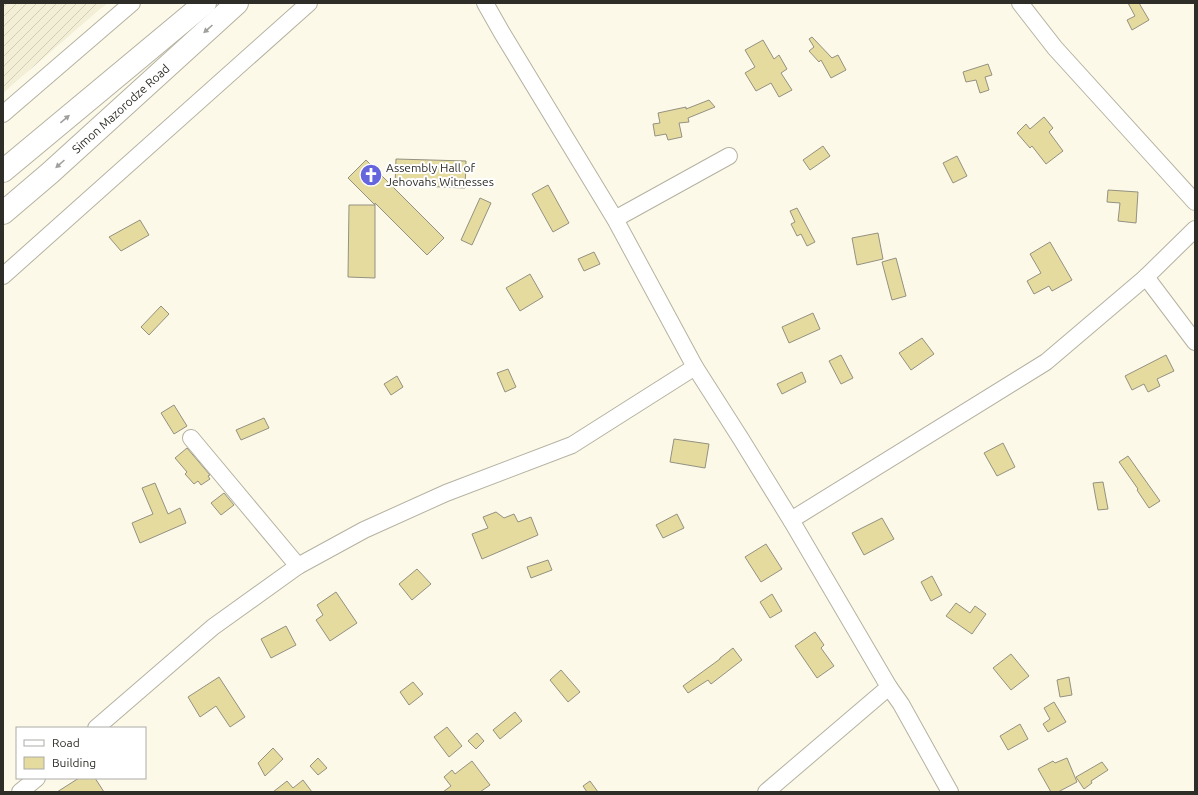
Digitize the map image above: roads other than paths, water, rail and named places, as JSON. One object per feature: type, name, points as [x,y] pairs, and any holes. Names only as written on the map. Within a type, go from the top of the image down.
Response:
[{"type":"highway","points":[[3,171],[205,3]]},
{"type":"highway","name":"Simon Mazorodze Road","points":[[3,213],[50,173],[237,3]]},
{"type":"street","points":[[3,114],[132,3]]},
{"type":"street","points":[[3,276],[309,3]]},
{"type":"street","points":[[485,3],[615,218],[695,367],[791,520],[901,704],[950,792]]},
{"type":"street","points":[[1020,3],[1056,48],[1195,202]]},
{"type":"street","points":[[615,218],[729,156]]},
{"type":"street","points":[[791,520],[1046,362],[1146,277],[1195,228]]},
{"type":"street","points":[[1146,277],[1195,342]]},
{"type":"street","points":[[97,727],[213,627],[298,566],[364,530],[446,493],[572,445],[695,367]]},
{"type":"street","points":[[191,438],[298,566]]},
{"type":"street","points":[[766,792],[849,720],[890,687]]},
{"type":"street","points":[[20,792],[35,779]]},
{"type":"place","name":"Assembly Hall of Jehovahs Witnesses","points":[[371,175]]}]
